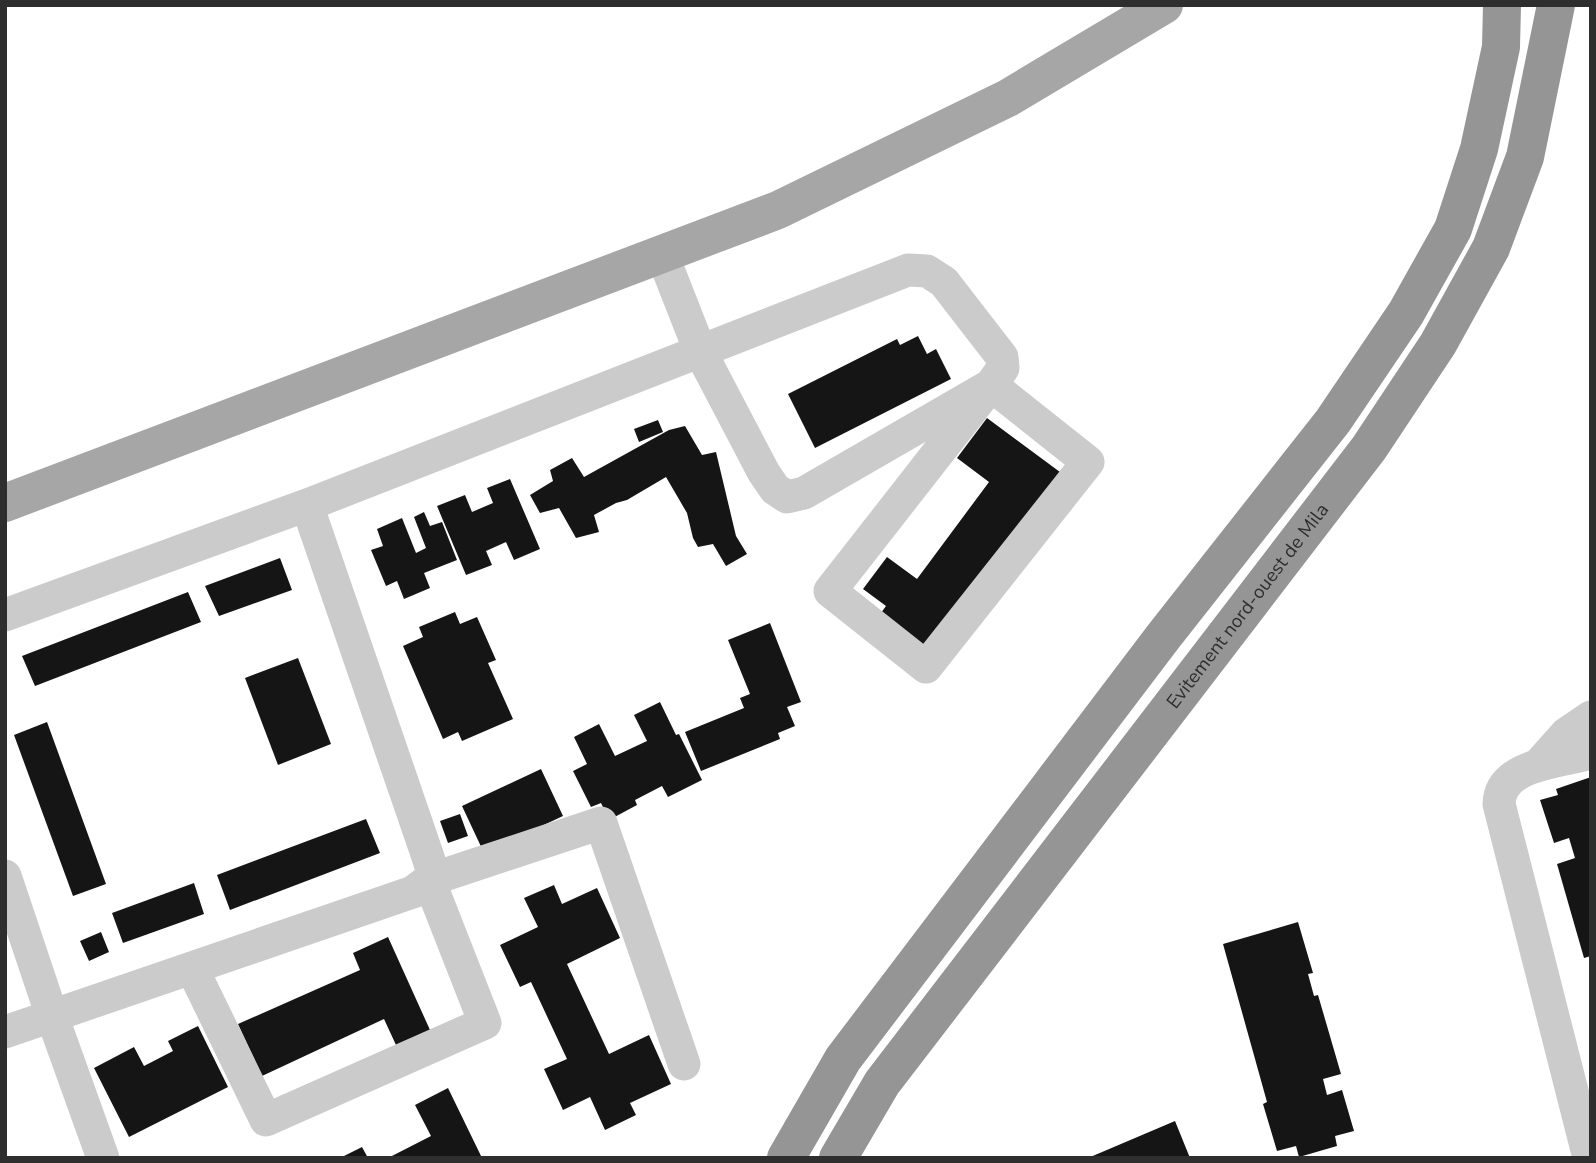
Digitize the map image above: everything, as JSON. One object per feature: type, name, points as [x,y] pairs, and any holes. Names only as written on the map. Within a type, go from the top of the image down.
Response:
[{"type":"highway","points":[[786,1158],[842,1059],[1163,637],[1333,421],[1406,313],[1453,229],[1479,149],[1501,47],[1502,5]]},
{"type":"highway","name":"Evitement nord-ouest de Mila","points":[[838,1158],[882,1083],[1369,448],[1438,344],[1491,248],[1525,157],[1556,5]]},
{"type":"main road","points":[[5,503],[778,210],[1008,98],[1164,5]]},
{"type":"street","points":[[662,254],[700,351],[764,473],[775,489],[787,497],[803,493],[991,385]]},
{"type":"street","points":[[5,615],[307,505],[908,270],[927,271],[944,282],[1002,357],[1003,368],[830,591],[926,667],[1088,462],[991,385]]},
{"type":"street","points":[[192,968],[266,1120],[485,1023],[429,880],[432,870],[428,857],[307,505]]},
{"type":"street","points":[[1589,1158],[1499,804],[1506,783],[1541,762],[1566,734],[1591,717]]},
{"type":"street","points":[[1541,762],[1571,759],[1591,753]]},
{"type":"street","points":[[5,1032],[412,892],[429,880],[601,822],[684,1064]]},
{"type":"street","points":[[5,876],[103,1158]]},
{"type":"building","points":[[918,336],[927,354],[936,349],[951,379],[815,448],[788,394],[897,339],[900,345]]},
{"type":"building","points":[[987,418],[1064,475],[929,655],[878,617],[886,606],[863,589],[887,557],[917,579],[989,482],[957,458]]},
{"type":"building","points":[[658,420],[663,432],[639,442],[634,429]]},
{"type":"building","points":[[685,426],[702,455],[716,452],[736,536],[747,554],[726,566],[713,544],[698,547],[687,513],[666,477],[627,500],[594,515],[599,532],[576,538],[559,508],[540,513],[530,495],[553,481],[550,470],[572,458],[584,477],[669,430]]},
{"type":"building","points":[[510,479],[540,549],[514,560],[506,542],[486,551],[492,565],[466,575],[437,506],[465,495],[472,512],[493,503],[487,488]]},
{"type":"building","points":[[424,512],[430,526],[442,522],[457,560],[424,573],[430,588],[404,599],[397,581],[386,586],[371,550],[383,546],[377,529],[402,518],[416,553],[426,548],[414,517]]},
{"type":"building","points":[[280,558],[292,590],[219,616],[205,586]]},
{"type":"building","points":[[188,592],[201,622],[35,686],[22,656]]},
{"type":"building","points":[[455,612],[460,624],[477,617],[496,660],[488,663],[513,719],[462,741],[458,732],[443,739],[403,646],[423,637],[419,627]]},
{"type":"building","points":[[770,623],[801,702],[787,707],[795,726],[778,733],[780,739],[701,771],[685,732],[744,708],[740,698],[750,694],[728,640]]},
{"type":"building","points":[[298,658],[331,744],[278,765],[245,678]]},
{"type":"building","points":[[660,702],[702,780],[668,797],[662,786],[635,800],[637,805],[609,820],[601,803],[591,807],[573,771],[587,764],[574,737],[599,724],[615,756],[647,741],[634,715]]},
{"type":"building","points":[[47,722],[106,884],[73,896],[14,735]]},
{"type":"building","points":[[541,769],[563,816],[484,853],[462,806]]},
{"type":"building","points":[[1591,777],[1591,956],[1584,958],[1557,864],[1575,858],[1569,838],[1554,843],[1540,800],[1558,795],[1556,789]]},
{"type":"building","points":[[460,814],[468,836],[448,843],[440,821]]},
{"type":"building","points":[[366,819],[380,853],[230,910],[217,875]]},
{"type":"building","points":[[194,883],[204,914],[123,943],[112,913]]},
{"type":"building","points":[[554,885],[562,904],[597,888],[620,938],[567,964],[609,1054],[649,1035],[671,1084],[630,1103],[636,1115],[605,1130],[590,1097],[563,1110],[544,1069],[567,1059],[531,982],[520,987],[500,945],[538,927],[524,898]]},
{"type":"building","points":[[1298,922],[1313,973],[1308,974],[1314,996],[1318,995],[1341,1074],[1323,1079],[1327,1095],[1342,1090],[1354,1131],[1335,1136],[1337,1146],[1299,1157],[1296,1146],[1277,1151],[1263,1104],[1267,1102],[1223,944]]},
{"type":"building","points":[[101,932],[109,952],[89,961],[80,941]]},
{"type":"building","points":[[388,937],[430,1030],[396,1045],[384,1019],[262,1076],[238,1024],[360,970],[353,953]]},
{"type":"building","points":[[198,1026],[228,1087],[129,1137],[94,1068],[134,1047],[144,1066],[173,1051],[168,1041]]},
{"type":"building","points":[[448,1088],[482,1158],[388,1158],[431,1136],[415,1105]]},
{"type":"building","points":[[1175,1121],[1190,1158],[1088,1158]]},
{"type":"building","points":[[362,1147],[368,1158],[340,1158]]}]
